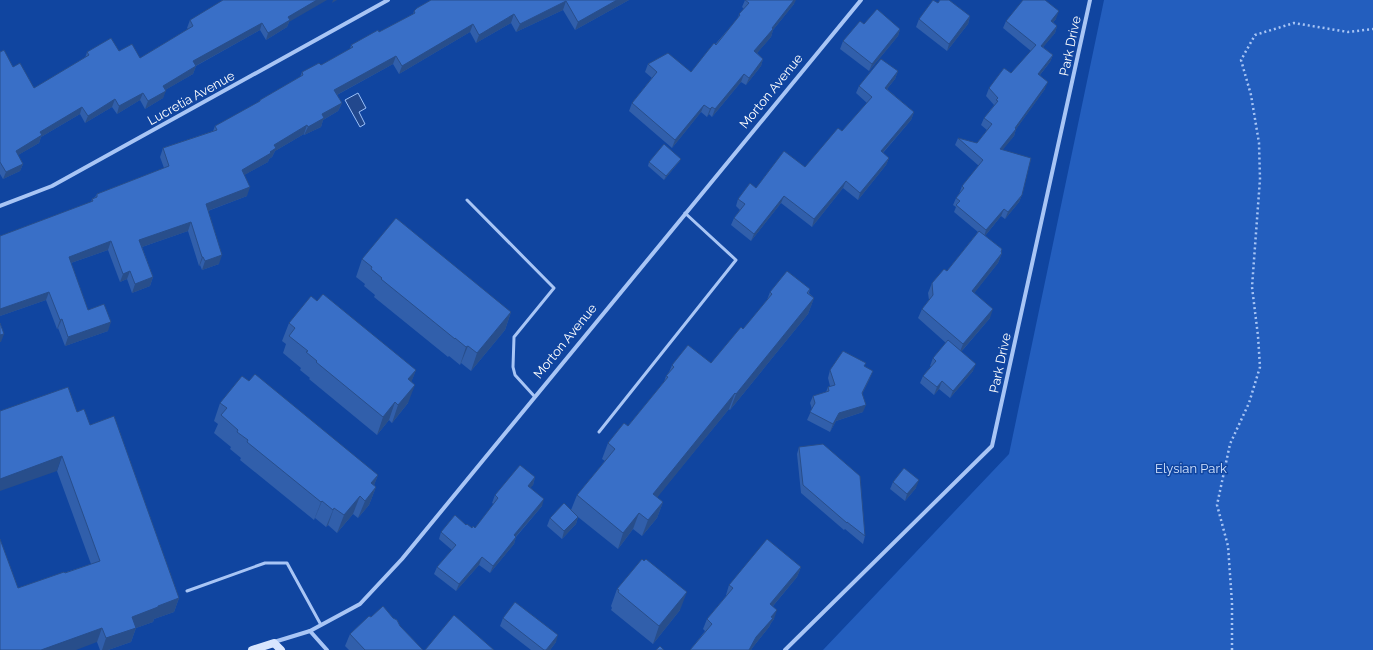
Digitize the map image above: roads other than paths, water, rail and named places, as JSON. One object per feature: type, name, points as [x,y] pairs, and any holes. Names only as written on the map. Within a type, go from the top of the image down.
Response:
[{"type":"street","name":"Lucretia Avenue","points":[[0,206],[52,186],[388,0]]},
{"type":"street","name":"Morton Avenue","points":[[252,650],[310,631],[360,604],[402,559],[861,0]]},
{"type":"street","name":"Park Drive","points":[[785,650],[992,446],[1090,0]]},
{"type":"street","points":[[310,631],[326,650]]},
{"type":"street","points":[[274,643],[281,650]]},
{"type":"lane","points":[[467,200],[554,288],[514,337],[513,367],[515,375],[535,397]]},
{"type":"lane","points":[[599,432],[736,260],[685,213]]},
{"type":"lane","points":[[187,591],[265,563],[287,564],[322,625]]},
{"type":"park label","name":"Elysian Park","points":[[1191,468]]}]
